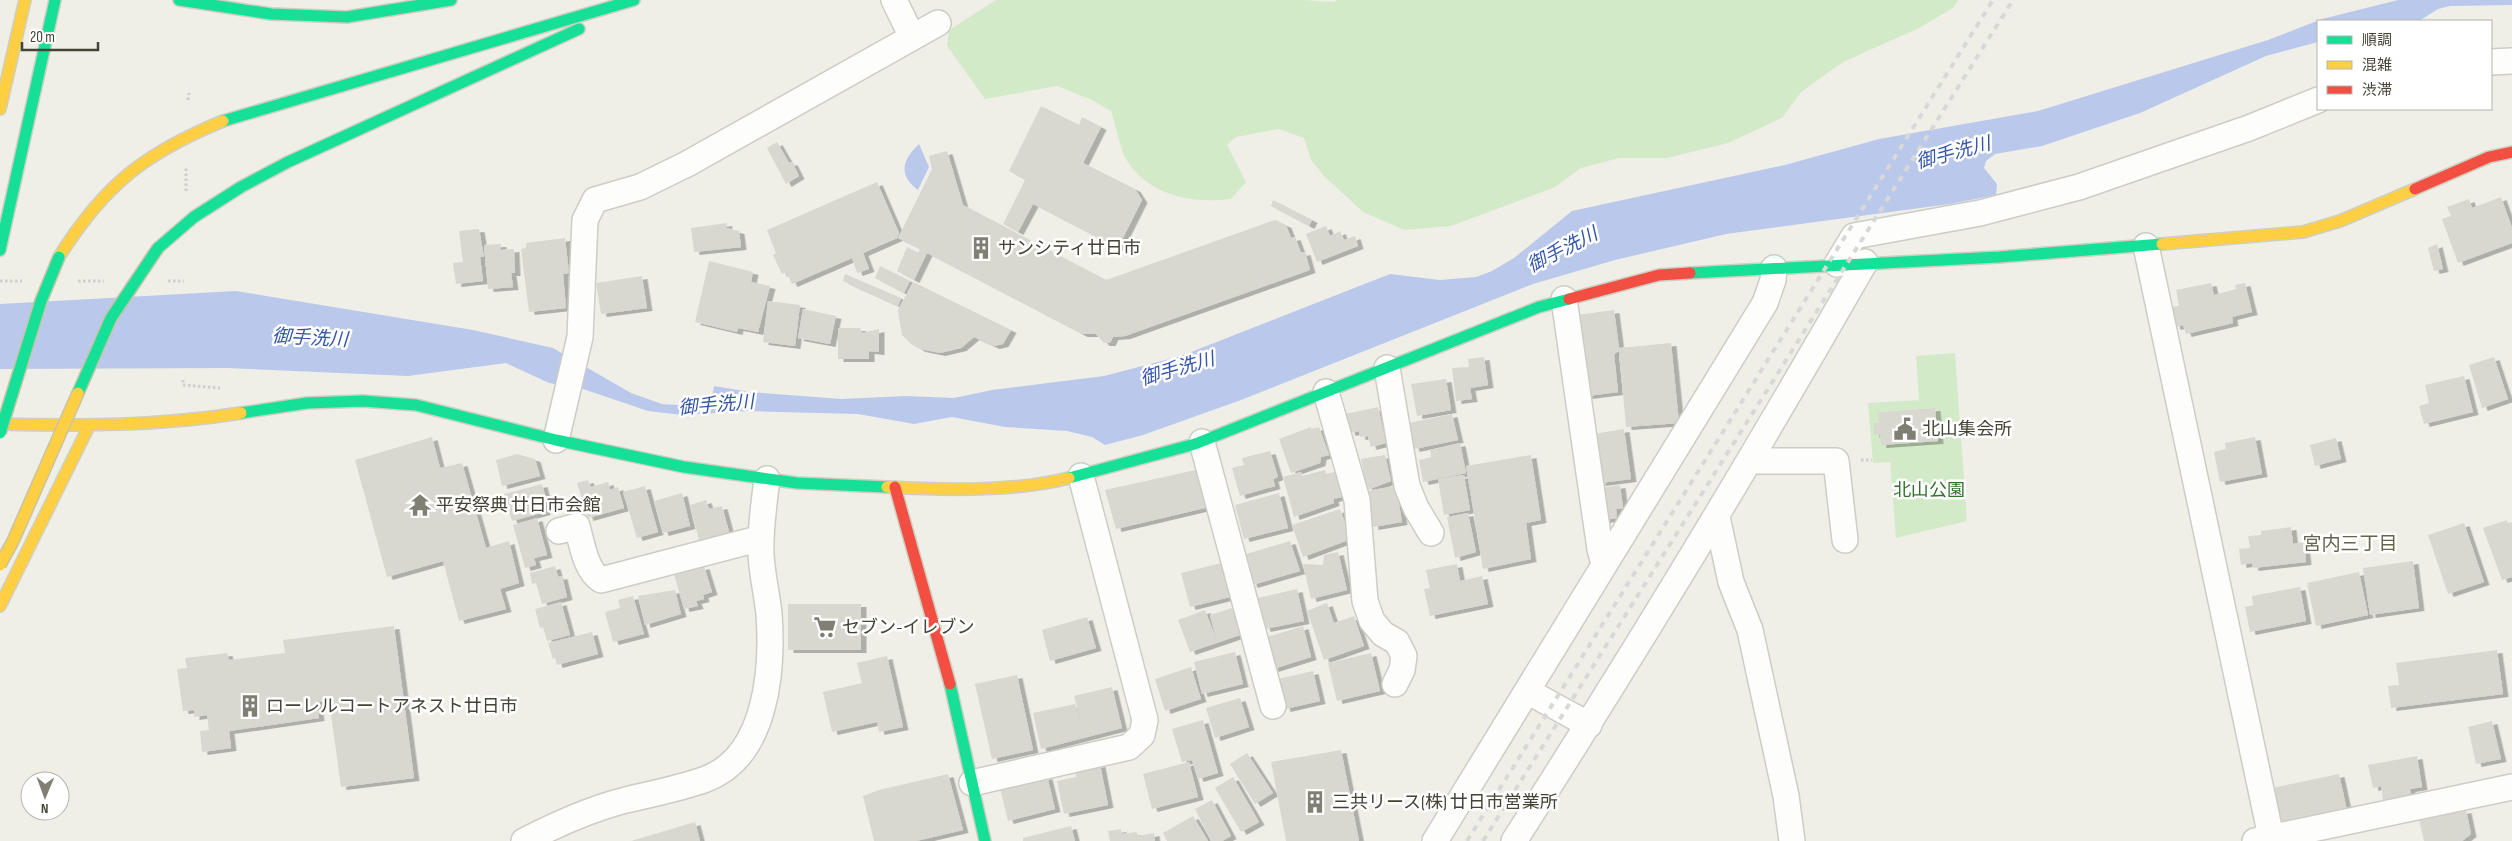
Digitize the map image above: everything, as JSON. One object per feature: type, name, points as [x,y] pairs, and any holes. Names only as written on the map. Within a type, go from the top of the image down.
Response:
[{"type":"main road","points":[[0,109],[25,0]]},
{"type":"main road","points":[[0,250],[55,0]]},
{"type":"main road","points":[[179,0],[271,14],[347,17],[451,0]]},
{"type":"main road","points":[[0,433],[40,301],[59,257],[73,233],[96,202],[124,176],[154,153],[188,134],[233,118],[634,0]]},
{"type":"main road","points":[[0,565],[17,532],[111,318],[158,248],[194,217],[240,187],[288,162],[561,39],[621,4]]},
{"type":"main road","points":[[0,204],[27,128]]},
{"type":"main road","points":[[0,424],[89,426],[198,420],[307,403],[363,401],[416,405],[486,420],[558,432],[684,467],[796,483],[895,487],[1002,487],[1034,485],[1081,476],[1202,442],[1564,299],[1659,275],[1865,262],[1999,257],[2283,235],[2322,228],[2489,157],[2512,152]]},
{"type":"main road","points":[[0,606],[89,426]]},
{"type":"main road","points":[[895,487],[952,692],[985,841]]},
{"type":"street","points":[[894,0],[912,37]]},
{"type":"street","points":[[558,432],[580,337],[585,220],[595,200],[640,187],[687,164],[938,23]]},
{"type":"street","points":[[2492,62],[2512,61]]},
{"type":"street","points":[[1837,264],[1854,236],[1980,213],[2079,187],[2249,128],[2317,100]]},
{"type":"street","points":[[2146,246],[2263,839],[2512,787]]},
{"type":"street","points":[[1514,841],[1717,517],[1865,262]]},
{"type":"street","points":[[1435,841],[1765,303],[1774,280],[1774,268]]},
{"type":"street","points":[[1564,299],[1600,549],[1604,564]]},
{"type":"street","points":[[1387,368],[1407,486],[1416,508],[1431,533]]},
{"type":"street","points":[[1326,392],[1357,500],[1365,600],[1372,621],[1383,634],[1397,642],[1404,656],[1402,670],[1395,684]]},
{"type":"street","points":[[1202,442],[1273,706]]},
{"type":"street","points":[[1751,460],[1836,461],[1845,540]]},
{"type":"street","points":[[972,784],[1129,747],[1142,735],[1145,720],[1081,476]]},
{"type":"street","points":[[524,841],[597,809],[708,778],[726,768],[741,754],[756,726],[767,688],[770,668],[770,630],[762,567],[761,538],[767,479]]},
{"type":"street","points":[[1717,517],[1732,582],[1750,630],[1786,796],[1792,841]]},
{"type":"street","points":[[558,531],[577,526],[590,569],[594,576],[601,580],[761,538]]},
{"type":"street","points":[[1527,691],[1588,725]]},
{"type":"path","points":[[188,93],[188,100]]},
{"type":"path","points":[[186,196],[187,162]]},
{"type":"path","points":[[0,281],[29,281]]},
{"type":"path","points":[[68,281],[106,281]]},
{"type":"path","points":[[164,281],[184,281]]},
{"type":"path","points":[[183,380],[183,385],[229,388]]},
{"type":"green space","points":[[996,0],[1304,0],[1334,2],[1337,0],[1958,0],[1953,8],[1919,28],[1843,62],[1801,92],[1782,118],[1728,143],[1667,158],[1619,158],[1581,168],[1555,187],[1451,226],[1404,230],[1363,212],[1324,176],[1311,160],[1304,138],[1279,129],[1236,137],[1227,145],[1246,182],[1231,199],[1202,200],[1174,195],[1161,190],[1137,174],[1125,157],[1111,111],[1092,100],[1057,86],[985,99],[947,46],[949,30]]},
{"type":"green space","name":"北山公園","points":[[1955,353],[1967,521],[1896,538],[1890,462],[1873,463],[1868,403],[1919,400],[1916,356]],"holes":[[[1935,408],[1938,441],[1881,445],[1880,434],[1874,434],[1874,424],[1879,423],[1879,412]]]},
{"type":"water","points":[[2398,0],[2512,0],[2512,5],[2450,6],[2438,9],[2421,20],[2319,20]]},
{"type":"water","name":"御手洗川","points":[[2317,21],[2317,42],[2266,56],[2140,113],[2042,146],[1995,154],[1986,161],[1984,168],[1997,184],[1996,195],[1950,204],[1726,234],[1615,260],[1533,284],[1241,400],[1143,435],[1105,445],[1092,437],[1067,431],[1005,427],[952,417],[914,424],[858,414],[748,411],[682,415],[648,411],[583,389],[549,383],[506,363],[408,376],[227,368],[0,369],[0,304],[236,291],[473,330],[553,348],[631,393],[662,404],[694,406],[712,398],[714,386],[750,392],[841,399],[906,396],[954,398],[992,390],[1104,376],[1181,356],[1390,274],[1440,280],[1476,277],[1492,271],[1514,258],[1572,211],[1785,165],[1879,139],[2038,111],[2268,40]]},
{"type":"water","points":[[919,144],[929,167],[918,190],[907,179],[905,167],[909,156]]},
{"type":"building","points":[[1041,106],[1079,125],[1082,117],[1101,127],[1083,163],[1135,189],[1142,200],[1118,248],[1033,204],[1018,232],[1003,224],[1025,180],[1009,171]]},
{"type":"building","points":[[777,142],[789,163],[792,162],[799,176],[786,184],[767,148]]},
{"type":"building","name":"サンシティ廿日市","points":[[947,151],[963,205],[1106,280],[1275,220],[1286,225],[1291,238],[1295,237],[1301,253],[1305,252],[1310,270],[1125,336],[1113,337],[1110,343],[1104,343],[1096,334],[1082,334],[927,253],[914,280],[897,271],[907,247],[918,253],[920,249],[898,238],[932,169],[929,156]]},
{"type":"building","points":[[877,182],[899,233],[897,238],[863,253],[869,269],[857,273],[852,258],[792,284],[786,272],[782,274],[773,255],[776,253],[767,230]]},
{"type":"building","points":[[2501,197],[2512,228],[2512,243],[2458,263],[2442,219],[2451,216],[2447,207],[2469,199],[2472,208]]},
{"type":"building","points":[[1273,200],[1312,220],[1309,226],[1271,206]]},
{"type":"building","points":[[727,223],[726,228],[739,231],[741,247],[694,252],[691,228]]},
{"type":"building","points":[[1326,226],[1330,236],[1340,231],[1344,240],[1355,236],[1358,246],[1317,262],[1306,234]]},
{"type":"building","points":[[479,229],[484,257],[480,257],[483,281],[456,284],[453,263],[463,262],[459,231]]},
{"type":"building","points":[[565,238],[569,273],[563,274],[566,308],[529,312],[521,249],[526,248],[526,243]]},
{"type":"building","points":[[501,244],[501,250],[514,249],[515,273],[511,273],[513,287],[488,289],[484,245]]},
{"type":"building","points":[[2437,244],[2443,269],[2434,271],[2428,248]]},
{"type":"building","points":[[709,261],[753,272],[751,282],[770,286],[758,332],[738,328],[737,332],[695,322]]},
{"type":"building","points":[[880,266],[910,281],[904,293],[875,278]]},
{"type":"building","points":[[845,274],[901,298],[898,306],[843,281]]},
{"type":"building","points":[[642,276],[647,308],[601,314],[596,283]]},
{"type":"building","points":[[913,282],[1011,330],[1003,344],[994,346],[974,337],[961,348],[940,353],[920,349],[911,344],[902,335],[898,310]]},
{"type":"building","points":[[2211,283],[2214,295],[2236,289],[2235,285],[2245,283],[2252,312],[2232,317],[2233,323],[2186,334],[2183,325],[2175,327],[2171,307],[2179,306],[2176,290]]},
{"type":"building","points":[[768,301],[800,305],[795,346],[763,342]]},
{"type":"building","points":[[803,309],[836,316],[830,344],[798,338]]},
{"type":"building","points":[[1614,310],[1619,348],[1671,343],[1679,423],[1626,427],[1619,351],[1614,354],[1618,392],[1587,396],[1577,315]]},
{"type":"building","points":[[838,328],[860,328],[862,333],[879,329],[879,352],[869,351],[869,359],[838,359]]},
{"type":"building","points":[[1484,357],[1488,385],[1470,388],[1472,399],[1456,401],[1452,368],[1469,367],[1468,359]]},
{"type":"building","points":[[2494,357],[2508,399],[2482,408],[2469,365]]},
{"type":"building","points":[[2464,376],[2473,412],[2424,424],[2419,406],[2429,403],[2425,385]]},
{"type":"building","points":[[1446,379],[1451,410],[1417,416],[1411,384]]},
{"type":"building","points":[[1378,407],[1386,443],[1371,447],[1368,436],[1360,437],[1359,431],[1350,433],[1345,414]]},
{"type":"building","name":"北山集会所","points":[[1935,408],[1938,441],[1881,445],[1880,434],[1874,435],[1874,423],[1879,423],[1878,412]]},
{"type":"building","points":[[1452,414],[1458,440],[1414,449],[1409,423]]},
{"type":"building","points":[[1311,427],[1311,429],[1319,427],[1329,455],[1321,457],[1320,463],[1291,473],[1279,439]]},
{"type":"building","points":[[1624,429],[1631,479],[1600,483],[1593,434]]},
{"type":"building","name":"平安祭典 廿日市会館","points":[[432,437],[440,468],[462,463],[486,548],[509,541],[519,583],[500,589],[506,609],[459,621],[443,561],[387,577],[355,460]]},
{"type":"building","points":[[2255,437],[2262,474],[2220,482],[2214,452],[2226,449],[2225,443]]},
{"type":"building","points":[[2336,438],[2341,459],[2315,466],[2310,445]]},
{"type":"building","points":[[1460,443],[1466,473],[1423,482],[1419,460],[1431,457],[1430,450]]},
{"type":"building","points":[[1270,451],[1278,477],[1273,479],[1275,486],[1240,496],[1232,468],[1244,465],[1242,458]]},
{"type":"building","points":[[517,454],[535,459],[540,476],[502,486],[496,460]]},
{"type":"building","points":[[1385,455],[1391,481],[1367,490],[1361,459]]},
{"type":"building","points":[[1531,455],[1541,520],[1526,523],[1531,559],[1483,569],[1466,466]]},
{"type":"building","points":[[1200,469],[1209,507],[1116,529],[1105,490]]},
{"type":"building","points":[[1325,470],[1326,474],[1335,472],[1342,497],[1333,499],[1334,503],[1294,517],[1283,477],[1301,472],[1302,476]]},
{"type":"building","points":[[1464,475],[1470,510],[1444,515],[1438,479]]},
{"type":"building","points":[[588,480],[591,487],[608,482],[610,490],[618,487],[624,508],[588,518],[577,483]]},
{"type":"building","points":[[542,484],[546,499],[542,501],[545,512],[512,521],[504,494]]},
{"type":"building","points":[[1620,485],[1623,508],[1616,509],[1617,518],[1604,520],[1594,489]]},
{"type":"building","points":[[645,486],[658,532],[637,538],[623,492]]},
{"type":"building","points":[[1396,486],[1402,522],[1373,527],[1367,491]]},
{"type":"building","points":[[682,493],[690,526],[663,533],[654,501]]},
{"type":"building","points":[[1279,493],[1288,528],[1244,539],[1235,505]]},
{"type":"building","points":[[706,500],[709,509],[722,506],[729,532],[699,540],[690,505]]},
{"type":"building","points":[[1340,509],[1351,539],[1303,557],[1292,525]]},
{"type":"building","points":[[1468,513],[1476,552],[1455,558],[1447,517]]},
{"type":"building","points":[[537,518],[547,555],[534,558],[536,565],[525,568],[513,525]]},
{"type":"building","points":[[2507,520],[2508,523],[2512,522],[2512,577],[2502,580],[2483,528]]},
{"type":"building","points":[[2464,523],[2484,582],[2448,594],[2428,535]]},
{"type":"building","points":[[2291,527],[2293,544],[2304,542],[2306,562],[2253,568],[2252,563],[2241,565],[2239,549],[2250,548],[2248,536],[2261,535],[2261,531]]},
{"type":"building","points":[[1290,541],[1300,571],[1252,585],[1243,555]]},
{"type":"building","points":[[1338,552],[1347,590],[1311,599],[1303,564],[1323,565],[1324,555]]},
{"type":"building","points":[[1229,561],[1238,595],[1190,607],[1181,573]]},
{"type":"building","points":[[2413,561],[2419,608],[2370,615],[2363,568]]},
{"type":"building","points":[[1457,564],[1460,581],[1482,576],[1488,604],[1430,616],[1424,589],[1430,588],[1426,570]]},
{"type":"building","points":[[555,566],[558,577],[562,576],[567,597],[542,604],[536,583],[532,584],[530,573]]},
{"type":"building","points":[[704,566],[712,592],[703,595],[704,599],[696,601],[698,606],[684,609],[674,574]]},
{"type":"building","points":[[2359,572],[2368,615],[2316,626],[2307,583]]},
{"type":"building","points":[[2300,587],[2306,621],[2250,632],[2245,607],[2253,605],[2252,596]]},
{"type":"building","points":[[1297,589],[1304,621],[1265,629],[1258,598]]},
{"type":"building","points":[[675,590],[681,614],[645,625],[638,596]]},
{"type":"building","points":[[633,596],[644,634],[613,642],[605,612],[620,608],[618,600]]},
{"type":"building","points":[[561,602],[570,635],[547,641],[543,627],[540,628],[535,609]]},
{"type":"building","points":[[1327,603],[1334,623],[1354,616],[1364,646],[1324,660],[1307,611]]},
{"type":"building","name":"セブン-イレブン","points":[[788,604],[861,604],[861,650],[788,650]]},
{"type":"building","points":[[1232,608],[1240,635],[1190,652],[1178,620],[1205,610],[1216,639],[1210,615]]},
{"type":"building","points":[[1087,617],[1096,648],[1050,661],[1042,630]]},
{"type":"building","name":"ローレルコートアネスト廿日市","points":[[394,626],[414,778],[341,787],[329,700],[317,702],[319,718],[229,731],[231,748],[202,752],[200,731],[209,730],[207,715],[194,717],[194,710],[183,711],[177,669],[187,668],[185,658],[227,653],[229,660],[285,653],[283,640]]},
{"type":"building","points":[[1303,626],[1311,657],[1273,669],[1264,638]]},
{"type":"building","points":[[592,632],[598,654],[557,665],[548,643]]},
{"type":"building","points":[[2497,650],[2503,694],[2391,708],[2388,686],[2399,685],[2396,663]]},
{"type":"building","points":[[1235,652],[1243,684],[1202,694],[1194,662]]},
{"type":"building","points":[[1371,653],[1380,691],[1337,701],[1328,663]]},
{"type":"building","points":[[887,656],[903,727],[879,732],[877,722],[832,732],[823,692],[862,683],[857,663]]},
{"type":"building","points":[[1191,667],[1201,699],[1165,711],[1155,679]]},
{"type":"building","points":[[1313,671],[1320,701],[1285,709],[1278,679]]},
{"type":"building","points":[[1017,675],[1033,750],[992,759],[975,684]]},
{"type":"building","points":[[1112,687],[1122,728],[1041,749],[1033,713],[1075,704],[1082,725],[1074,696]]},
{"type":"building","points":[[1240,698],[1249,727],[1215,738],[1206,708]]},
{"type":"building","points":[[1203,720],[1218,773],[1198,779],[1192,760],[1182,762],[1172,729]]},
{"type":"building","points":[[2492,721],[2501,759],[2476,764],[2468,727]]},
{"type":"building","name":"三共リース(株) 廿日市営業所","points":[[1341,750],[1359,841],[1286,841],[1271,762]]},
{"type":"building","points":[[1247,753],[1273,793],[1255,804],[1230,764]]},
{"type":"building","points":[[2417,756],[2422,787],[2410,789],[2411,794],[2383,800],[2381,786],[2373,788],[2368,765]]},
{"type":"building","points":[[1189,762],[1198,797],[1152,809],[1143,774]]},
{"type":"building","points":[[1100,764],[1108,805],[1064,814],[1057,781],[1076,777],[1075,769]]},
{"type":"building","points":[[948,774],[963,830],[916,841],[874,841],[863,796],[879,790]]},
{"type":"building","points":[[2339,774],[2347,811],[2280,825],[2272,788]]},
{"type":"building","points":[[1047,776],[1055,809],[1008,821],[1000,788]]},
{"type":"building","points":[[1233,777],[1259,822],[1241,832],[1215,788]]},
{"type":"building","points":[[1212,800],[1231,836],[1222,841],[1211,841],[1195,809]]},
{"type":"building","points":[[2466,810],[2471,834],[2462,841],[2424,841],[2419,819]]},
{"type":"building","points":[[1193,816],[1208,841],[1167,841],[1163,833]]},
{"type":"building","points":[[695,822],[700,841],[631,841]]},
{"type":"building","points":[[1071,826],[1075,841],[1023,841],[1023,838]]},
{"type":"building","points":[[1121,829],[1121,834],[1136,832],[1139,836],[1154,833],[1155,841],[1110,841],[1108,831]]},
{"type":"railway","points":[[1467,841],[1993,0]]},
{"type":"railway","points":[[1483,841],[2013,0]]},
{"type":"traffic: fast","points":[[0,250],[55,0]]},
{"type":"traffic: fast","points":[[179,0],[271,14],[347,17],[451,0]]},
{"type":"traffic: fast","points":[[223,121],[634,0]]},
{"type":"traffic: fast","points":[[158,248],[194,217],[241,187],[288,162],[579,29]]},
{"type":"traffic: fast","points":[[1690,273],[1999,257],[2162,244]]},
{"type":"traffic: fast","points":[[78,393],[111,318],[158,248]]},
{"type":"traffic: fast","points":[[0,433],[41,301],[59,257]]},
{"type":"traffic: fast","points":[[1069,478],[1195,444],[1539,307],[1569,299]]},
{"type":"traffic: fast","points":[[241,413],[307,403],[363,401],[416,405],[556,440],[684,467],[797,483],[887,487]]},
{"type":"traffic: fast","points":[[950,684],[985,841]]},
{"type":"traffic: slow","points":[[0,109],[25,0]]},
{"type":"traffic: slow","points":[[59,257],[93,210],[129,174],[171,146],[223,121]]},
{"type":"traffic: slow","points":[[2162,244],[2303,232],[2340,221],[2415,189]]},
{"type":"traffic: slow","points":[[0,565],[13,541],[78,393]]},
{"type":"traffic: slow","points":[[0,424],[151,423],[241,413]]},
{"type":"traffic: slow","points":[[0,606],[89,426]]},
{"type":"traffic: slow","points":[[887,487],[931,489],[1002,488],[1048,483],[1069,478]]},
{"type":"traffic: jam","points":[[2415,189],[2489,157],[2512,152]]},
{"type":"traffic: jam","points":[[1569,299],[1659,275],[1690,273]]},
{"type":"traffic: jam","points":[[895,487],[950,684]]},
{"type":"place","name":"サンシティ廿日市","points":[[981,248]]},
{"type":"place","name":"北山集会所","points":[[1905,429]]},
{"type":"place","name":"平安祭典 廿日市会館","points":[[420,505]]},
{"type":"place","name":"セブン-イレブン","points":[[825,627]]},
{"type":"place","name":"ローレルコートアネスト廿日市","points":[[250,706]]},
{"type":"place","name":"三共リース(株) 廿日市営業所","points":[[1315,802]]},
{"type":"district","name":"宮内三丁目","points":[[2350,543]]}]
